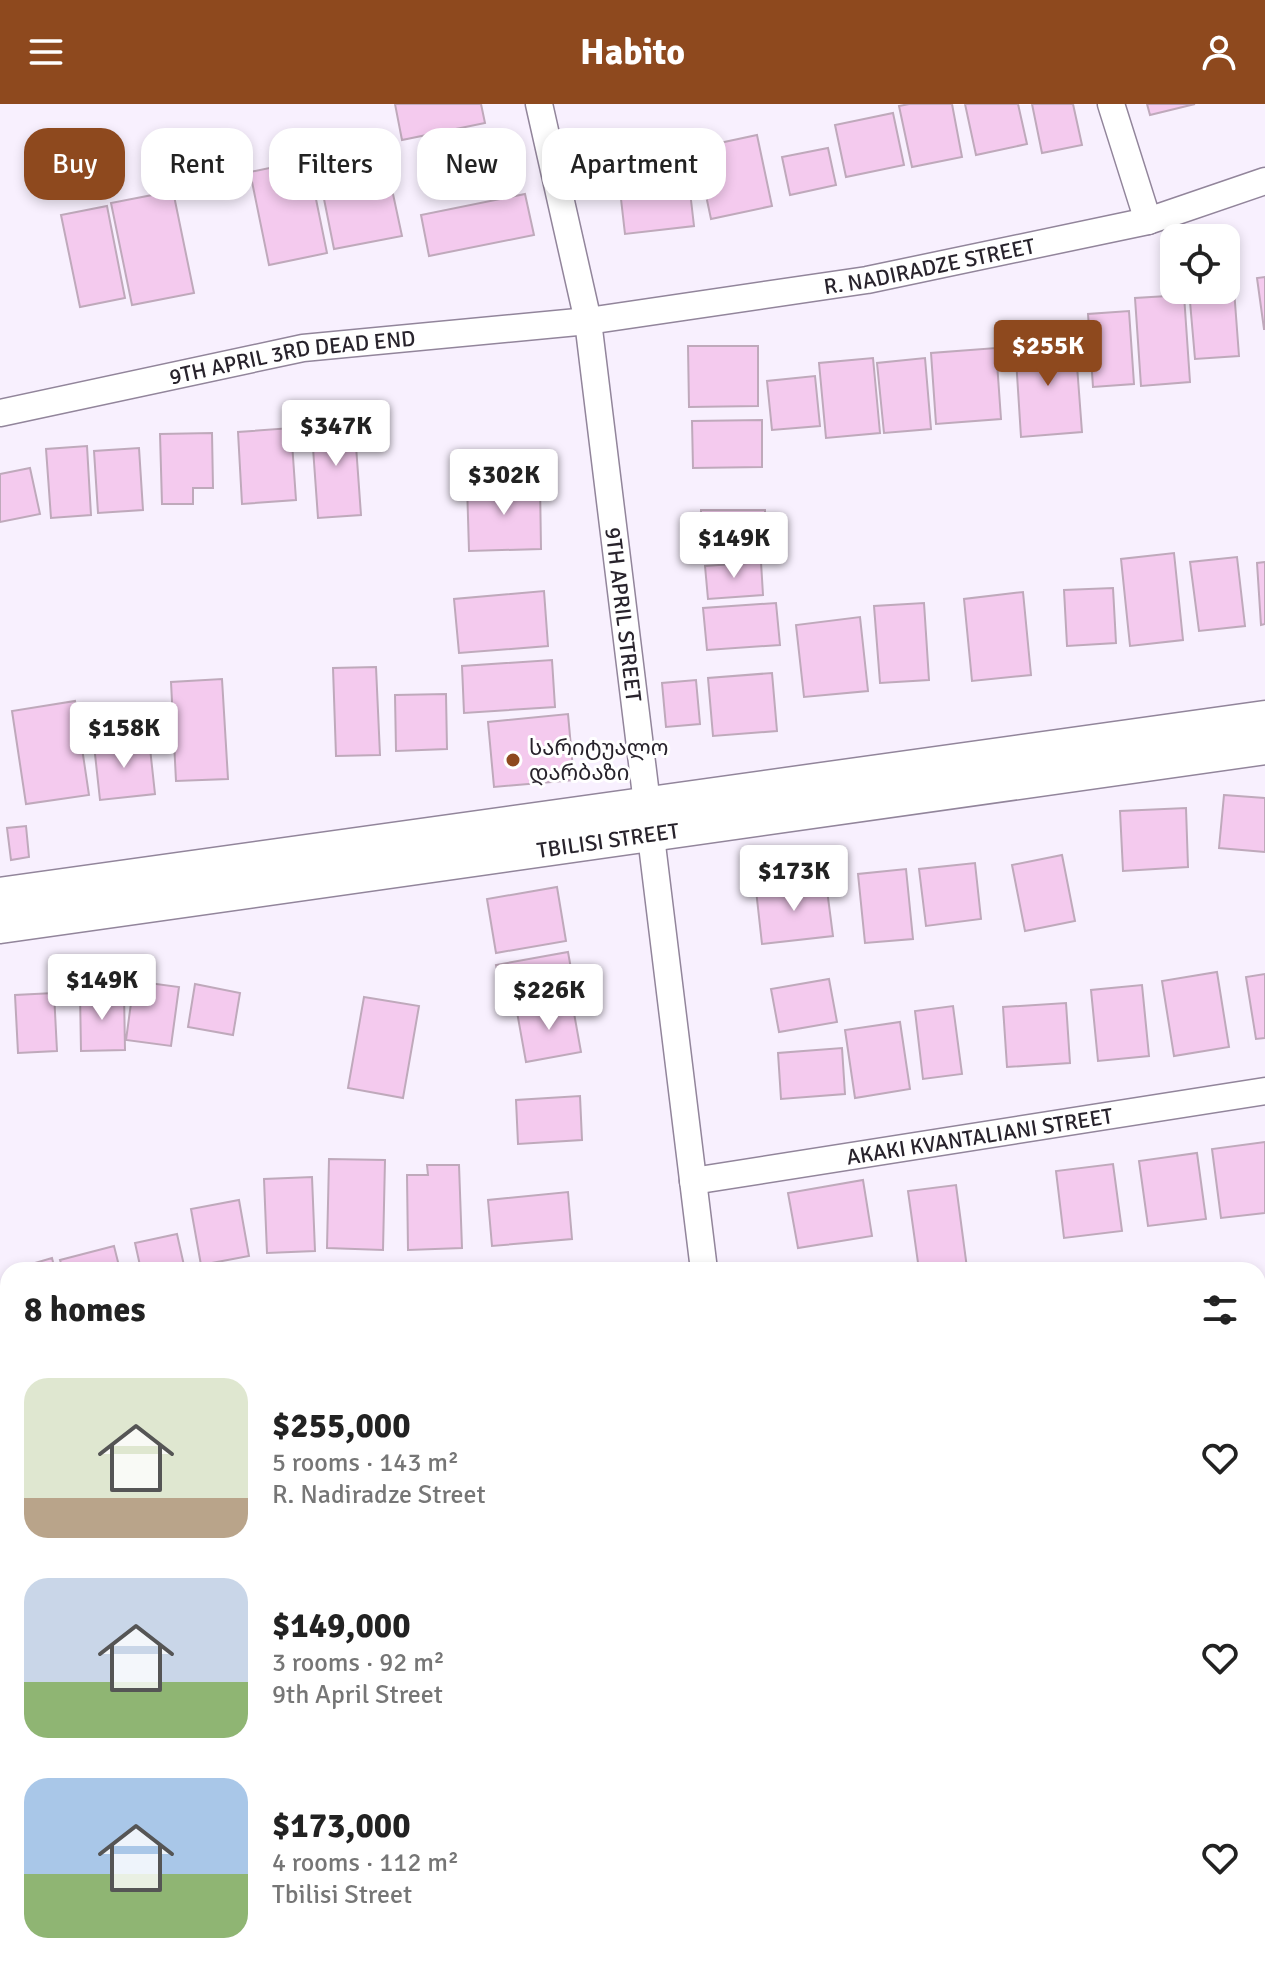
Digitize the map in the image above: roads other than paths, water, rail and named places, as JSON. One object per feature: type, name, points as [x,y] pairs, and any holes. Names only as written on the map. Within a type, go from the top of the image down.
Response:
[{"type":"street","name":"9TH APRIL STREET","points":[[539,104],[588,321],[703,1262]]},
{"type":"street","points":[[1111,104],[1148,221]]},
{"type":"street","name":"R. NADIRADZE STREET","points":[[588,321],[867,280],[1148,221],[1265,181]]},
{"type":"street","name":"9TH APRIL 3RD DEAD END","points":[[0,413],[303,348],[588,321]]},
{"type":"street","name":"TBILISI STREET","points":[[0,926],[1265,718]]},
{"type":"street","name":"TBILISI STREET","points":[[0,895],[1265,747]]},
{"type":"street","name":"AKAKI KVANTALIANI STREET","points":[[693,1181],[1265,1091]]},
{"type":"place","name":"სარიტუალო დარბაზი","points":[[513,760]]}]
